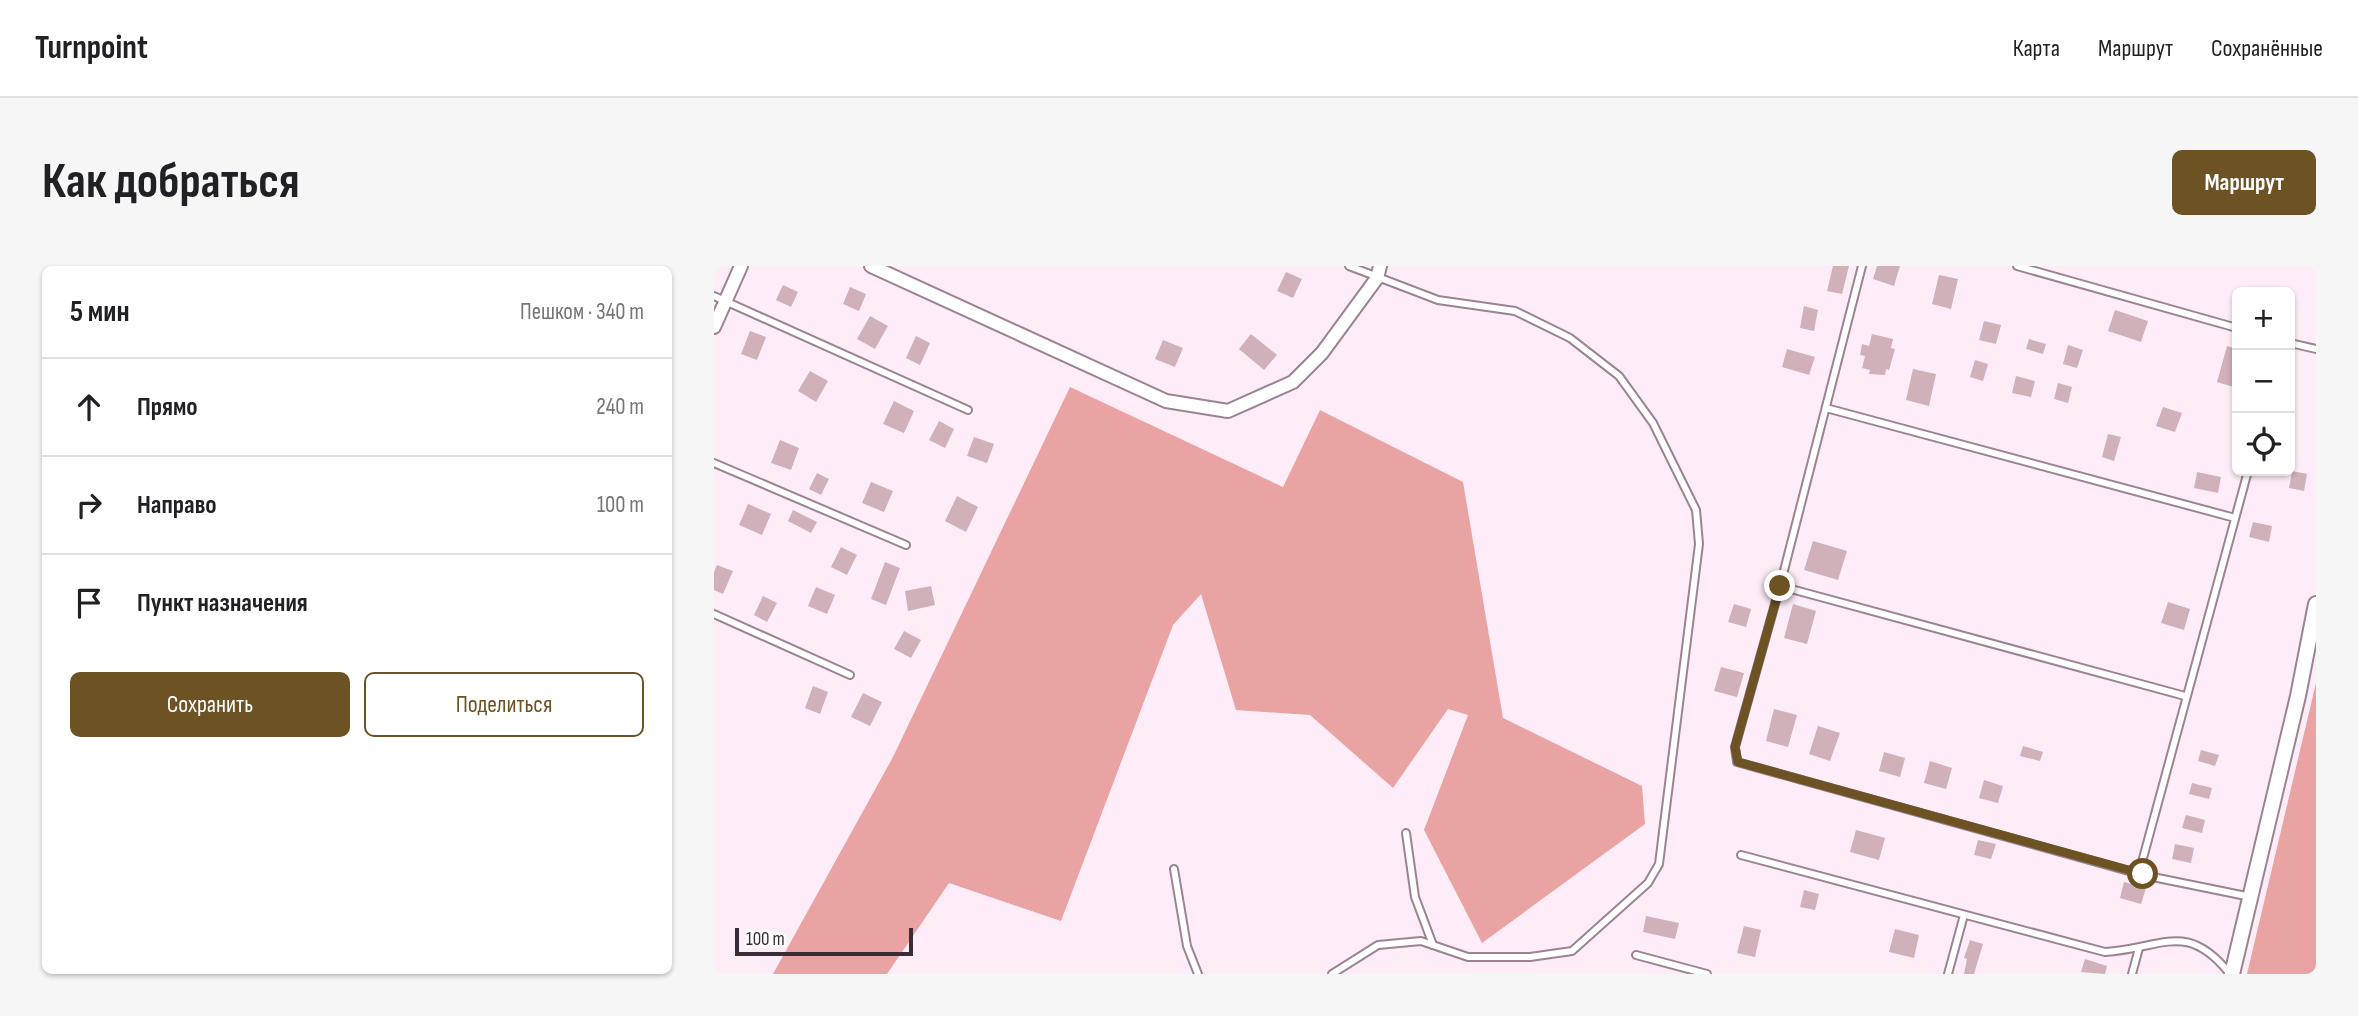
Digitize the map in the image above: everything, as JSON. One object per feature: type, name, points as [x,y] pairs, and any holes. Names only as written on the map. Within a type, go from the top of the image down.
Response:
[{"type":"street","points":[[714,327],[720,298],[741,266]]},
{"type":"street","points":[[871,266],[1166,401],[1228,411],[1293,382],[1322,353],[1378,272]]},
{"type":"street","points":[[2231,974],[2252,897],[2316,604]]},
{"type":"lane","points":[[1332,974],[1378,945],[1421,941],[1468,957],[1530,957],[1572,951],[1648,883],[1659,864],[1699,544],[1696,510],[1653,423],[1619,376],[1570,338],[1515,311],[1438,300],[1378,272],[1349,266]]},
{"type":"lane","points":[[1862,266],[1780,586],[1735,747],[1738,762],[2139,873],[2252,897]]},
{"type":"lane","points":[[2017,266],[2232,327]]},
{"type":"lane","points":[[720,298],[968,410]]},
{"type":"lane","points":[[2295,344],[2316,349]]},
{"type":"lane","points":[[1826,408],[2235,518]]},
{"type":"lane","points":[[714,463],[906,545]]},
{"type":"lane","points":[[2139,873],[2247,476]]},
{"type":"lane","points":[[1780,586],[2185,696]]},
{"type":"lane","points":[[714,614],[850,675]]},
{"type":"lane","points":[[1406,833],[1415,897],[1433,945]]},
{"type":"lane","points":[[1741,855],[2105,952],[2171,940],[2189,941],[2203,947],[2231,974]]},
{"type":"lane","points":[[1174,869],[1187,946],[1198,974]]},
{"type":"lane","points":[[1948,974],[1964,915]]},
{"type":"lane","points":[[2132,974],[2138,948]]},
{"type":"lane","points":[[1636,955],[1707,974]]},
{"type":"shaded area","points":[[1070,387],[1283,487],[1320,410],[1463,482],[1503,718],[1642,786],[1645,824],[1482,943],[1424,830],[1468,715],[1448,709],[1393,788],[1310,715],[1236,710],[1201,594],[1173,625],[1061,921],[949,883],[887,974],[773,974],[893,757]]},
{"type":"shaded area","points":[[2316,683],[2316,974],[2247,974]]},
{"type":"building","points":[[1833,266],[1849,266],[1842,294],[1827,291]]},
{"type":"building","points":[[1877,266],[1900,266],[1894,286],[1873,279]]},
{"type":"building","points":[[1286,272],[1302,279],[1293,298],[1277,291]]},
{"type":"building","points":[[1939,275],[1958,279],[1951,309],[1932,304]]},
{"type":"building","points":[[783,285],[798,292],[791,307],[776,300]]},
{"type":"building","points":[[850,287],[866,294],[859,311],[843,304]]},
{"type":"building","points":[[1804,306],[1818,310],[1814,331],[1800,328]]},
{"type":"building","points":[[2115,310],[2148,321],[2141,342],[2108,331]]},
{"type":"building","points":[[870,316],[888,326],[875,349],[857,339]]},
{"type":"building","points":[[1984,321],[2001,325],[1996,344],[1979,340]]},
{"type":"building","points":[[750,331],[766,337],[757,360],[741,354]]},
{"type":"building","points":[[1251,334],[1277,355],[1264,370],[1239,349]]},
{"type":"building","points":[[1872,334],[1893,339],[1891,348],[1895,349],[1885,375],[1869,374],[1870,370],[1862,368],[1865,356],[1860,355],[1862,344],[1869,346]]},
{"type":"building","points":[[916,336],[930,343],[920,365],[906,358]]},
{"type":"building","points":[[2029,339],[2046,344],[2043,354],[2026,349]]},
{"type":"building","points":[[1163,340],[1183,348],[1175,367],[1155,359]]},
{"type":"building","points":[[2068,345],[2083,350],[2077,368],[2063,364]]},
{"type":"building","points":[[2227,346],[2232,348],[2232,386],[2217,382]]},
{"type":"building","points":[[1787,349],[1815,357],[1809,375],[1782,367]]},
{"type":"building","points":[[1975,360],[1988,364],[1983,381],[1970,377]]},
{"type":"building","points":[[1913,369],[1936,374],[1929,406],[1906,400]]},
{"type":"building","points":[[810,371],[828,381],[816,402],[798,391]]},
{"type":"building","points":[[2016,376],[2035,381],[2031,397],[2012,393]]},
{"type":"building","points":[[2058,383],[2072,387],[2068,403],[2054,399]]},
{"type":"building","points":[[894,401],[914,411],[904,433],[883,424]]},
{"type":"building","points":[[2163,407],[2182,413],[2175,432],[2156,426]]},
{"type":"building","points":[[939,421],[954,429],[945,448],[929,440]]},
{"type":"building","points":[[2108,434],[2121,437],[2114,461],[2102,457]]},
{"type":"building","points":[[974,437],[994,444],[987,463],[967,456]]},
{"type":"building","points":[[780,440],[799,448],[791,470],[771,463]]},
{"type":"building","points":[[2197,472],[2221,477],[2218,493],[2194,488]]},
{"type":"building","points":[[2295,472],[2307,474],[2304,491],[2289,488],[2291,476],[2295,476]]},
{"type":"building","points":[[817,473],[829,479],[821,495],[809,489]]},
{"type":"building","points":[[871,482],[893,491],[884,512],[862,503]]},
{"type":"building","points":[[957,496],[978,507],[966,532],[945,521]]},
{"type":"building","points":[[748,504],[771,514],[762,535],[739,525]]},
{"type":"building","points":[[793,510],[817,522],[811,533],[788,521]]},
{"type":"building","points":[[2253,522],[2272,526],[2269,542],[2249,537]]},
{"type":"building","points":[[1813,541],[1847,551],[1838,580],[1804,570]]},
{"type":"building","points":[[841,547],[857,555],[847,575],[831,567]]},
{"type":"building","points":[[885,562],[900,568],[886,605],[871,599]]},
{"type":"building","points":[[717,565],[733,571],[723,594],[714,590],[714,572]]},
{"type":"building","points":[[931,586],[935,605],[908,611],[905,591]]},
{"type":"building","points":[[816,587],[835,595],[827,614],[808,606]]},
{"type":"building","points":[[763,596],[777,603],[767,622],[754,615]]},
{"type":"building","points":[[2168,602],[2190,609],[2184,630],[2161,623]]},
{"type":"building","points":[[1734,604],[1751,609],[1746,627],[1728,622]]},
{"type":"building","points":[[1793,604],[1816,611],[1807,644],[1784,638]]},
{"type":"building","points":[[904,631],[921,640],[911,658],[894,649]]},
{"type":"building","points":[[1721,667],[1744,673],[1737,697],[1714,691]]},
{"type":"building","points":[[813,686],[828,692],[820,714],[805,708]]},
{"type":"building","points":[[863,693],[882,702],[870,726],[851,717]]},
{"type":"building","points":[[1774,709],[1797,715],[1788,747],[1766,741]]},
{"type":"building","points":[[1818,726],[1840,733],[1830,761],[1809,754]]},
{"type":"building","points":[[2023,746],[2043,752],[2040,761],[2020,756]]},
{"type":"building","points":[[2201,750],[2219,755],[2215,766],[2198,761]]},
{"type":"building","points":[[1884,752],[1905,758],[1900,777],[1879,771]]},
{"type":"building","points":[[1930,761],[1952,768],[1946,789],[1924,783]]},
{"type":"building","points":[[1984,780],[2003,786],[1998,803],[1979,798]]},
{"type":"building","points":[[2192,783],[2212,788],[2209,799],[2189,794]]},
{"type":"building","points":[[2186,815],[2205,820],[2202,833],[2182,828]]},
{"type":"building","points":[[1856,830],[1885,838],[1879,860],[1850,852]]},
{"type":"building","points":[[1978,840],[1996,844],[1991,859],[1974,855]]},
{"type":"building","points":[[2175,844],[2194,848],[2191,863],[2172,859]]},
{"type":"building","points":[[2124,882],[2146,888],[2141,904],[2120,898]]},
{"type":"building","points":[[1804,890],[1819,894],[1815,910],[1800,907]]},
{"type":"building","points":[[1646,916],[1679,923],[1675,939],[1643,932]]},
{"type":"building","points":[[1744,926],[1761,930],[1755,957],[1737,953]]},
{"type":"building","points":[[1895,929],[1919,935],[1914,958],[1889,952]]},
{"type":"building","points":[[1970,940],[1983,944],[1974,974],[1964,974],[1967,959],[1964,958]]},
{"type":"building","points":[[2085,959],[2107,966],[2105,974],[2081,972]]},
{"type":"route","points":[[1780,586],[1735,747],[1738,762],[2143,874]]}]
